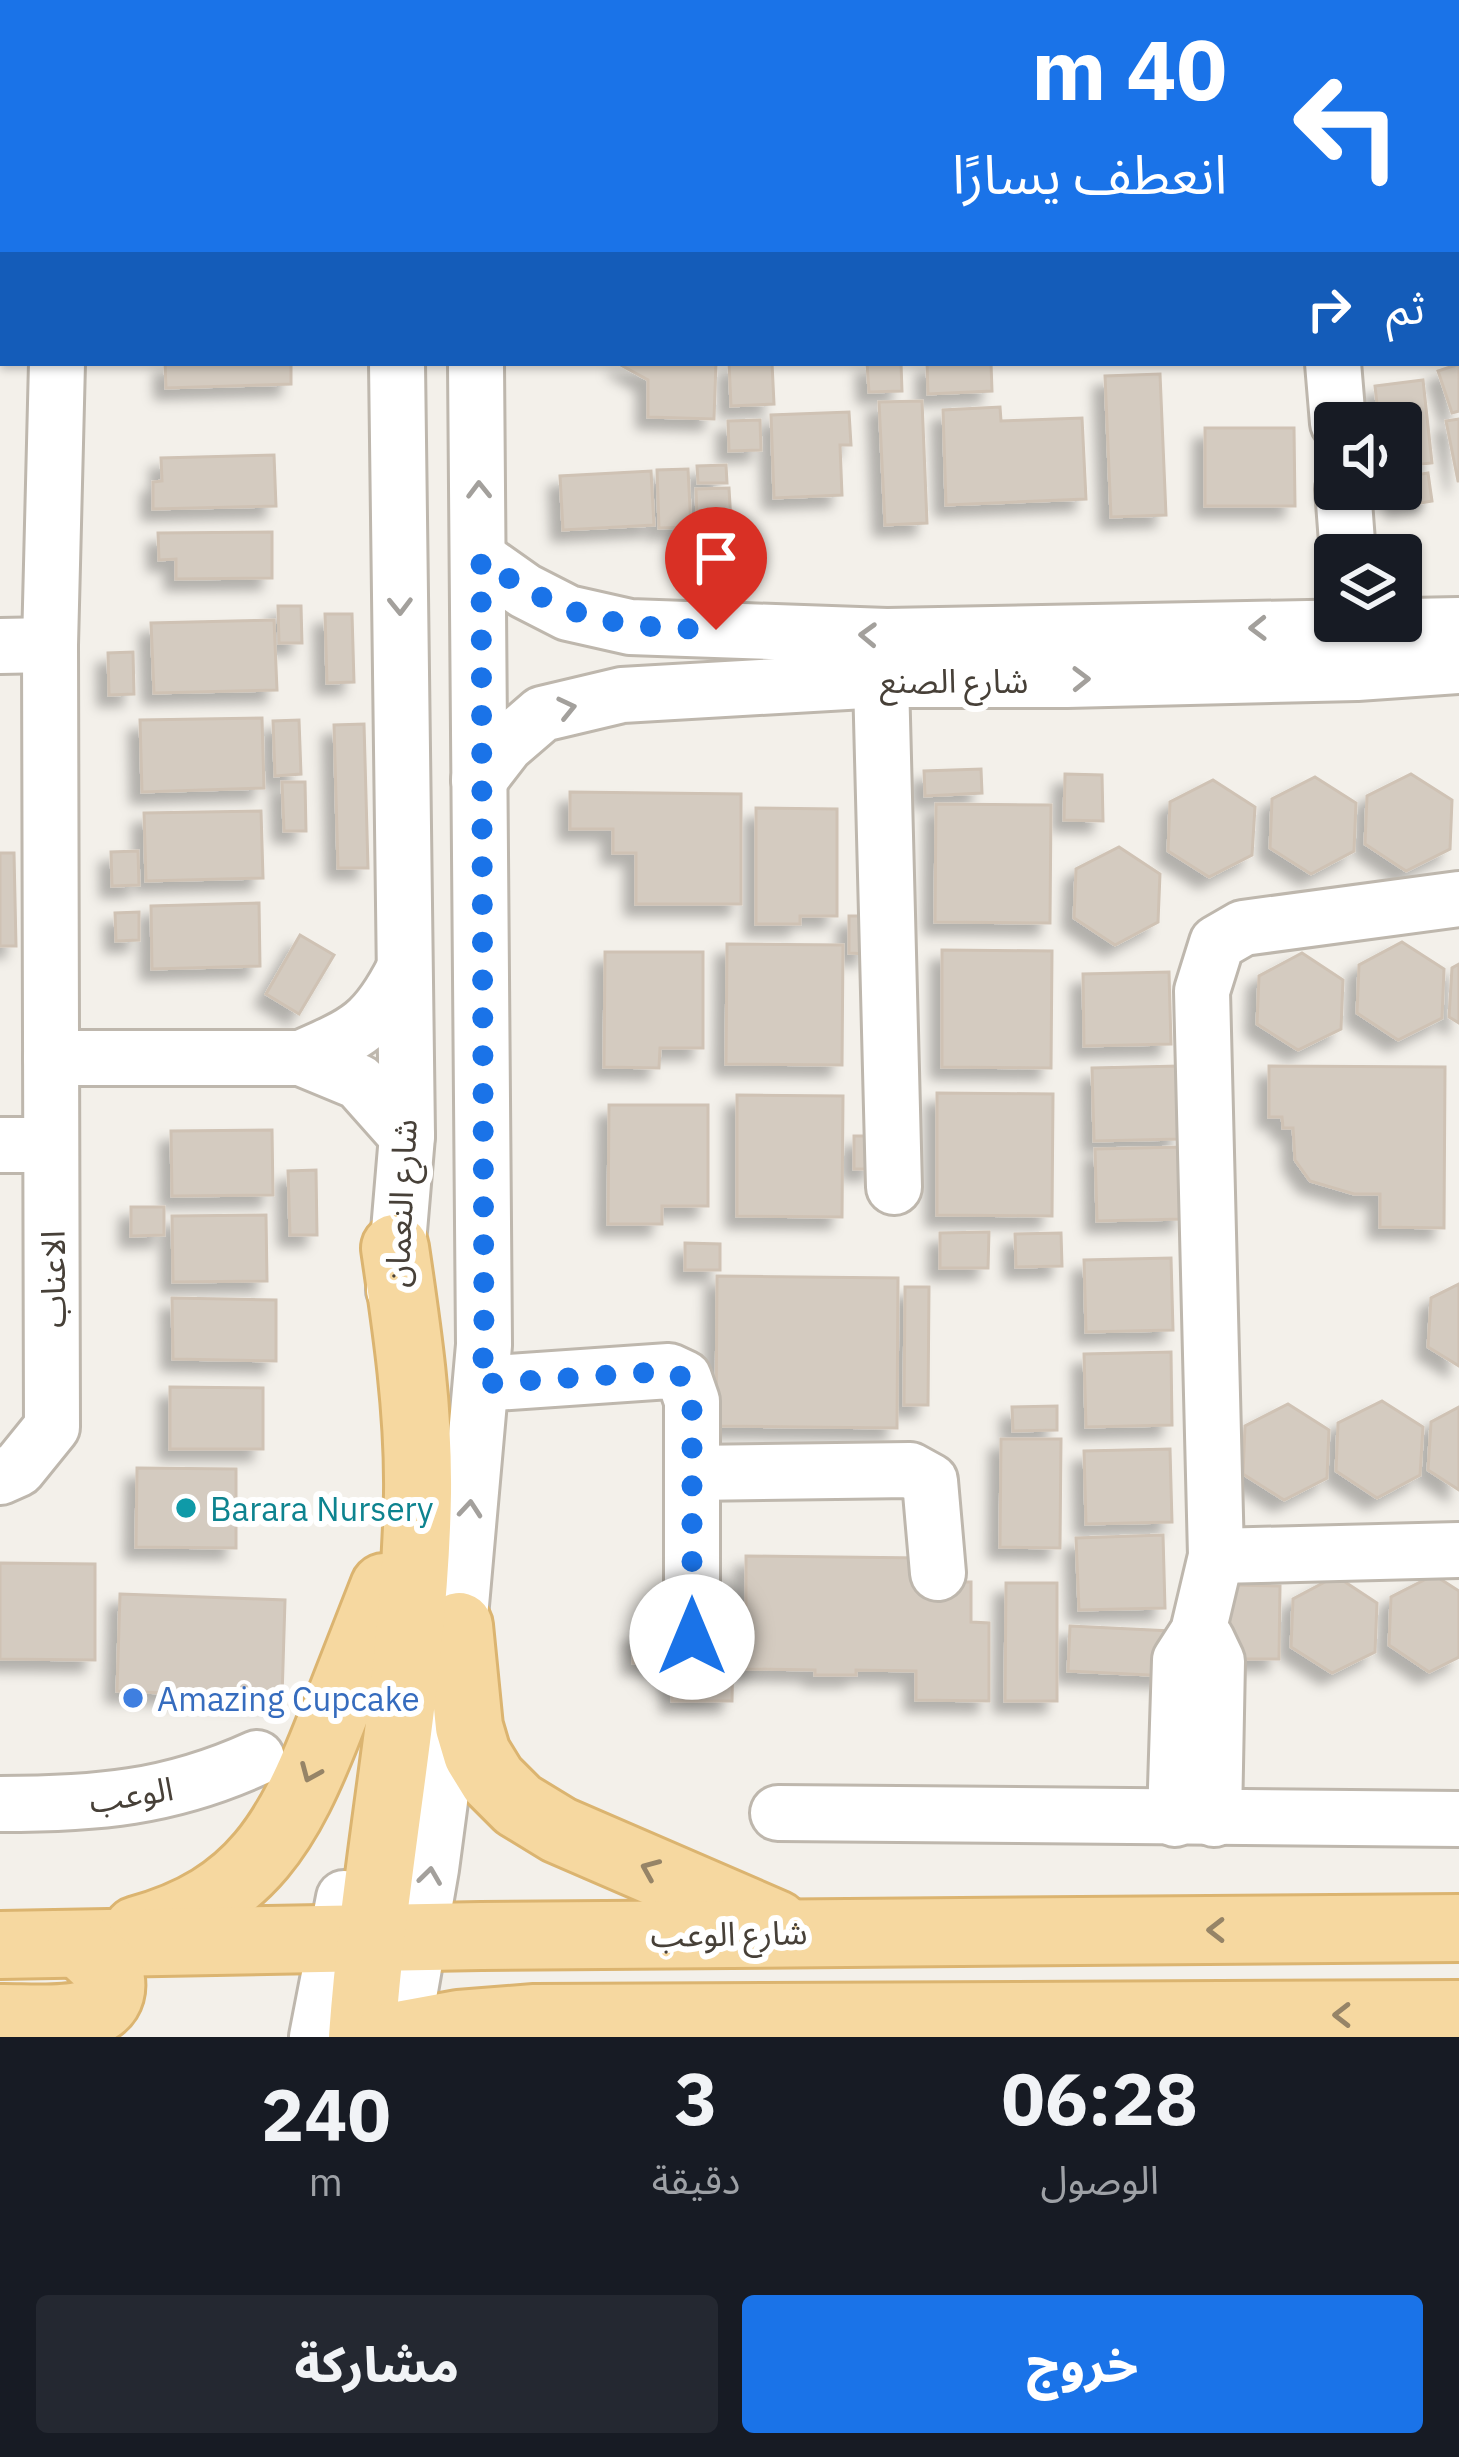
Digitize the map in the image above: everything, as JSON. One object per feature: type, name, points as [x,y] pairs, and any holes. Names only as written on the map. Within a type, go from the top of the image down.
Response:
[{"type":"main road","points":[[395,1248],[410,1349],[418,1493],[398,1759],[365,2034],[535,2018],[1459,2014]]},
{"type":"main road","points":[[81,1945],[170,1921],[211,1902],[259,1859],[278,1836],[304,1788],[384,1587]]},
{"type":"main road","points":[[459,1626],[469,1727],[477,1754],[493,1780],[518,1805],[559,1830],[796,1932]]},
{"type":"main road","name":"شارع الوعب","points":[[0,1946],[796,1932],[1459,1928]]},
{"type":"main road","points":[[0,2018],[79,2017],[103,2007],[111,1996],[109,1971],[81,1945]]},
{"type":"street","name":"الاعناب","points":[[0,1477],[18,1469],[52,1427],[26,1145],[51,1058],[25,646],[57,366]]},
{"type":"street","name":"شارع النعمان","points":[[376,1940],[368,1765],[384,1587],[395,1248],[407,1136],[397,366]]},
{"type":"street","points":[[376,1940],[459,1626],[484,1346],[476,366]]},
{"type":"street","points":[[1333,366],[1336,402]]},
{"type":"street","name":"شارع الصنع","points":[[481,560],[524,591],[568,613],[630,627],[887,636],[1314,640]]},
{"type":"street","name":"شارع الصنع","points":[[1422,630],[1459,625]]},
{"type":"street","name":"شارع الصنع","points":[[479,779],[506,745],[542,714],[622,695],[881,680],[1331,642]]},
{"type":"street","name":"شارع الصنع","points":[[1363,642],[1459,666]]},
{"type":"street","points":[[881,680],[894,1187]]},
{"type":"street","points":[[1195,1819],[1180,1660],[1198,1632],[1216,1556],[1202,991],[1217,943],[1243,928],[1459,898]]},
{"type":"street","points":[[302,1058],[360,1032],[387,1001],[404,969]]},
{"type":"street","points":[[51,1058],[302,1058],[359,1082],[407,1136]]},
{"type":"street","points":[[481,1384],[669,1371],[684,1378],[692,1401],[692,1637]]},
{"type":"street","points":[[692,1473],[910,1470],[921,1474],[930,1481],[938,1574]]},
{"type":"street","points":[[1216,1556],[1459,1550]]},
{"type":"street","name":"الوعب","points":[[0,1804],[112,1801],[162,1793],[211,1779],[257,1758]]},
{"type":"street","points":[[778,1813],[1459,1820]]},
{"type":"building","points":[[165,366],[291,366],[291,384],[166,388]]},
{"type":"building","points":[[622,366],[716,366],[714,419],[648,417],[648,380]]},
{"type":"building","points":[[729,366],[772,366],[774,404],[731,406]]},
{"type":"building","points":[[867,366],[901,366],[902,391],[869,392]]},
{"type":"building","points":[[927,366],[991,366],[992,391],[928,394]]},
{"type":"building","points":[[1459,366],[1459,411],[1452,413],[1438,371]]},
{"type":"building","points":[[1160,374],[1166,515],[1111,517],[1105,376]]},
{"type":"building","points":[[1423,380],[1432,463],[1422,464],[1422,402],[1377,402],[1375,386]]},
{"type":"building","points":[[922,401],[927,523],[885,525],[879,402]]},
{"type":"building","points":[[1000,407],[1001,421],[1082,418],[1086,499],[946,505],[943,410]]},
{"type":"building","points":[[849,412],[851,445],[840,445],[842,495],[774,498],[771,415]]},
{"type":"building","points":[[1459,419],[1459,481],[1458,481],[1446,421]]},
{"type":"building","points":[[760,420],[761,450],[729,451],[728,421]]},
{"type":"building","points":[[1205,428],[1294,428],[1295,506],[1205,506]]},
{"type":"building","points":[[274,455],[276,506],[153,509],[153,482],[162,481],[161,458]]},
{"type":"building","points":[[726,465],[727,483],[698,483],[697,466]]},
{"type":"building","points":[[688,469],[691,527],[659,528],[657,470]]},
{"type":"building","points":[[651,471],[654,525],[563,530],[560,476]]},
{"type":"building","points":[[1428,473],[1432,501],[1422,503],[1422,474]]},
{"type":"building","points":[[729,488],[731,522],[697,523],[696,489]]},
{"type":"building","points":[[739,530],[741,555],[697,557],[696,532]]},
{"type":"building","points":[[272,532],[272,578],[176,579],[176,559],[159,560],[158,533]]},
{"type":"building","points":[[745,559],[747,586],[699,587],[698,562]]},
{"type":"building","points":[[278,606],[301,606],[302,643],[279,643]]},
{"type":"building","points":[[325,614],[352,614],[354,682],[327,683]]},
{"type":"building","points":[[274,620],[277,690],[154,693],[151,623]]},
{"type":"building","points":[[133,652],[134,694],[109,695],[108,653]]},
{"type":"building","points":[[262,718],[264,788],[142,792],[140,720]]},
{"type":"building","points":[[299,720],[301,774],[275,776],[273,721]]},
{"type":"building","points":[[364,724],[368,868],[338,868],[334,725]]},
{"type":"building","points":[[981,769],[982,793],[925,796],[924,771]]},
{"type":"building","points":[[1065,774],[1102,775],[1103,821],[1064,820]]},
{"type":"building","points":[[1411,774],[1452,800],[1450,849],[1406,871],[1365,844],[1367,796]]},
{"type":"building","points":[[1315,777],[1356,803],[1354,851],[1311,874],[1270,848],[1272,799]]},
{"type":"building","points":[[1213,780],[1255,807],[1252,855],[1209,877],[1168,851],[1170,802]]},
{"type":"building","points":[[282,782],[305,782],[306,831],[284,831]]},
{"type":"building","points":[[570,792],[741,794],[741,904],[636,904],[636,853],[613,853],[613,829],[570,829]]},
{"type":"building","points":[[936,804],[1051,805],[1050,923],[935,922]]},
{"type":"building","points":[[756,808],[837,809],[837,916],[800,916],[800,924],[756,924]]},
{"type":"building","points":[[261,811],[263,878],[146,881],[144,813]]},
{"type":"building","points":[[1119,847],[1160,874],[1158,922],[1115,945],[1074,918],[1076,869]]},
{"type":"building","points":[[138,851],[139,885],[112,886],[111,852]]},
{"type":"building","points":[[0,853],[14,853],[16,946],[0,946]]},
{"type":"building","points":[[259,903],[260,966],[152,969],[151,906]]},
{"type":"building","points":[[139,912],[139,940],[116,941],[115,913]]},
{"type":"building","points":[[849,916],[868,916],[868,954],[849,953]]},
{"type":"building","points":[[300,935],[334,955],[299,1014],[266,994]]},
{"type":"building","points":[[1402,942],[1444,969],[1442,1018],[1398,1040],[1357,1013],[1359,965]]},
{"type":"building","points":[[727,944],[843,945],[842,1065],[726,1064]]},
{"type":"building","points":[[942,950],[1052,951],[1051,1068],[942,1067]]},
{"type":"building","points":[[605,952],[703,952],[703,1048],[660,1048],[659,1068],[604,1067]]},
{"type":"building","points":[[1302,953],[1343,980],[1341,1029],[1298,1050],[1257,1024],[1259,976]]},
{"type":"building","points":[[1459,964],[1459,1023],[1449,1017],[1452,968]]},
{"type":"building","points":[[1169,972],[1171,1044],[1084,1046],[1083,974]]},
{"type":"building","points":[[1179,1066],[1181,1139],[1094,1141],[1092,1068]]},
{"type":"building","points":[[1269,1066],[1445,1067],[1444,1228],[1380,1227],[1380,1194],[1354,1194],[1310,1181],[1295,1160],[1293,1128],[1283,1128],[1282,1117],[1269,1117]]},
{"type":"building","points":[[937,1093],[1053,1094],[1052,1216],[937,1215]]},
{"type":"building","points":[[737,1095],[843,1096],[842,1217],[737,1216]]},
{"type":"building","points":[[609,1105],[708,1105],[708,1206],[662,1206],[662,1224],[608,1224]]},
{"type":"building","points":[[272,1130],[273,1195],[172,1196],[171,1131]]},
{"type":"building","points":[[854,1136],[875,1136],[875,1169],[854,1169]]},
{"type":"building","points":[[1182,1147],[1184,1219],[1097,1221],[1095,1149]]},
{"type":"building","points":[[316,1170],[317,1235],[290,1235],[288,1171]]},
{"type":"building","points":[[131,1207],[164,1207],[164,1235],[131,1236]]},
{"type":"building","points":[[266,1215],[267,1281],[173,1282],[172,1216]]},
{"type":"building","points":[[989,1232],[988,1268],[940,1268],[940,1233]]},
{"type":"building","points":[[1061,1233],[1062,1266],[1016,1267],[1015,1234]]},
{"type":"building","points":[[685,1243],[720,1244],[720,1270],[685,1270]]},
{"type":"building","points":[[1171,1258],[1173,1330],[1086,1332],[1084,1260]]},
{"type":"building","points":[[717,1276],[898,1278],[897,1428],[716,1426]]},
{"type":"building","points":[[1459,1284],[1459,1366],[1428,1347],[1431,1298]]},
{"type":"building","points":[[905,1287],[929,1287],[928,1405],[904,1405]]},
{"type":"building","points":[[172,1298],[276,1300],[276,1361],[173,1359]]},
{"type":"building","points":[[1171,1352],[1172,1425],[1086,1427],[1084,1354]]},
{"type":"building","points":[[170,1387],[263,1388],[263,1449],[170,1449]]},
{"type":"building","points":[[1382,1401],[1423,1427],[1420,1475],[1377,1498],[1336,1471],[1338,1423]]},
{"type":"building","points":[[1288,1404],[1329,1430],[1327,1478],[1284,1500],[1243,1474],[1245,1426]]},
{"type":"building","points":[[1057,1406],[1057,1430],[1013,1431],[1012,1407]]},
{"type":"building","points":[[1459,1407],[1459,1490],[1428,1470],[1431,1422]]},
{"type":"building","points":[[1001,1439],[1061,1439],[1060,1548],[1000,1547]]},
{"type":"building","points":[[1170,1449],[1172,1522],[1086,1524],[1084,1451]]},
{"type":"building","name":"Barara Nursery","points":[[137,1468],[236,1469],[236,1548],[136,1547]]},
{"type":"building","points":[[1163,1535],[1165,1608],[1079,1610],[1076,1538]]},
{"type":"building","points":[[746,1556],[922,1558],[922,1582],[971,1582],[971,1622],[989,1623],[989,1701],[916,1700],[916,1671],[815,1675],[815,1670],[746,1669]]},
{"type":"building","points":[[0,1563],[95,1564],[95,1660],[0,1659]]},
{"type":"building","points":[[1434,1575],[1459,1591],[1459,1657],[1429,1672],[1389,1645],[1391,1597]]},
{"type":"building","points":[[1336,1576],[1377,1603],[1375,1652],[1332,1673],[1291,1647],[1293,1599]]},
{"type":"building","points":[[1006,1583],[1057,1583],[1057,1701],[1005,1701]]},
{"type":"building","points":[[1229,1585],[1280,1586],[1279,1659],[1228,1659]]},
{"type":"building","points":[[120,1594],[285,1600],[282,1698],[117,1691]]},
{"type":"building","points":[[1070,1626],[1171,1631],[1169,1676],[1068,1671]]},
{"type":"building","points":[[633,1631],[666,1631],[666,1663],[633,1663]]},
{"type":"building","points":[[671,1653],[733,1654],[732,1701],[672,1701]]},
{"type":"place","name":"Barara Nursery","points":[[186,1508]]},
{"type":"place","name":"Amazing Cupcake","points":[[133,1698]]},
{"type":"route","points":[[692,1637],[692,1401],[684,1378],[669,1371],[481,1384],[481,560],[524,591],[568,613],[630,627],[716,630]]}]
